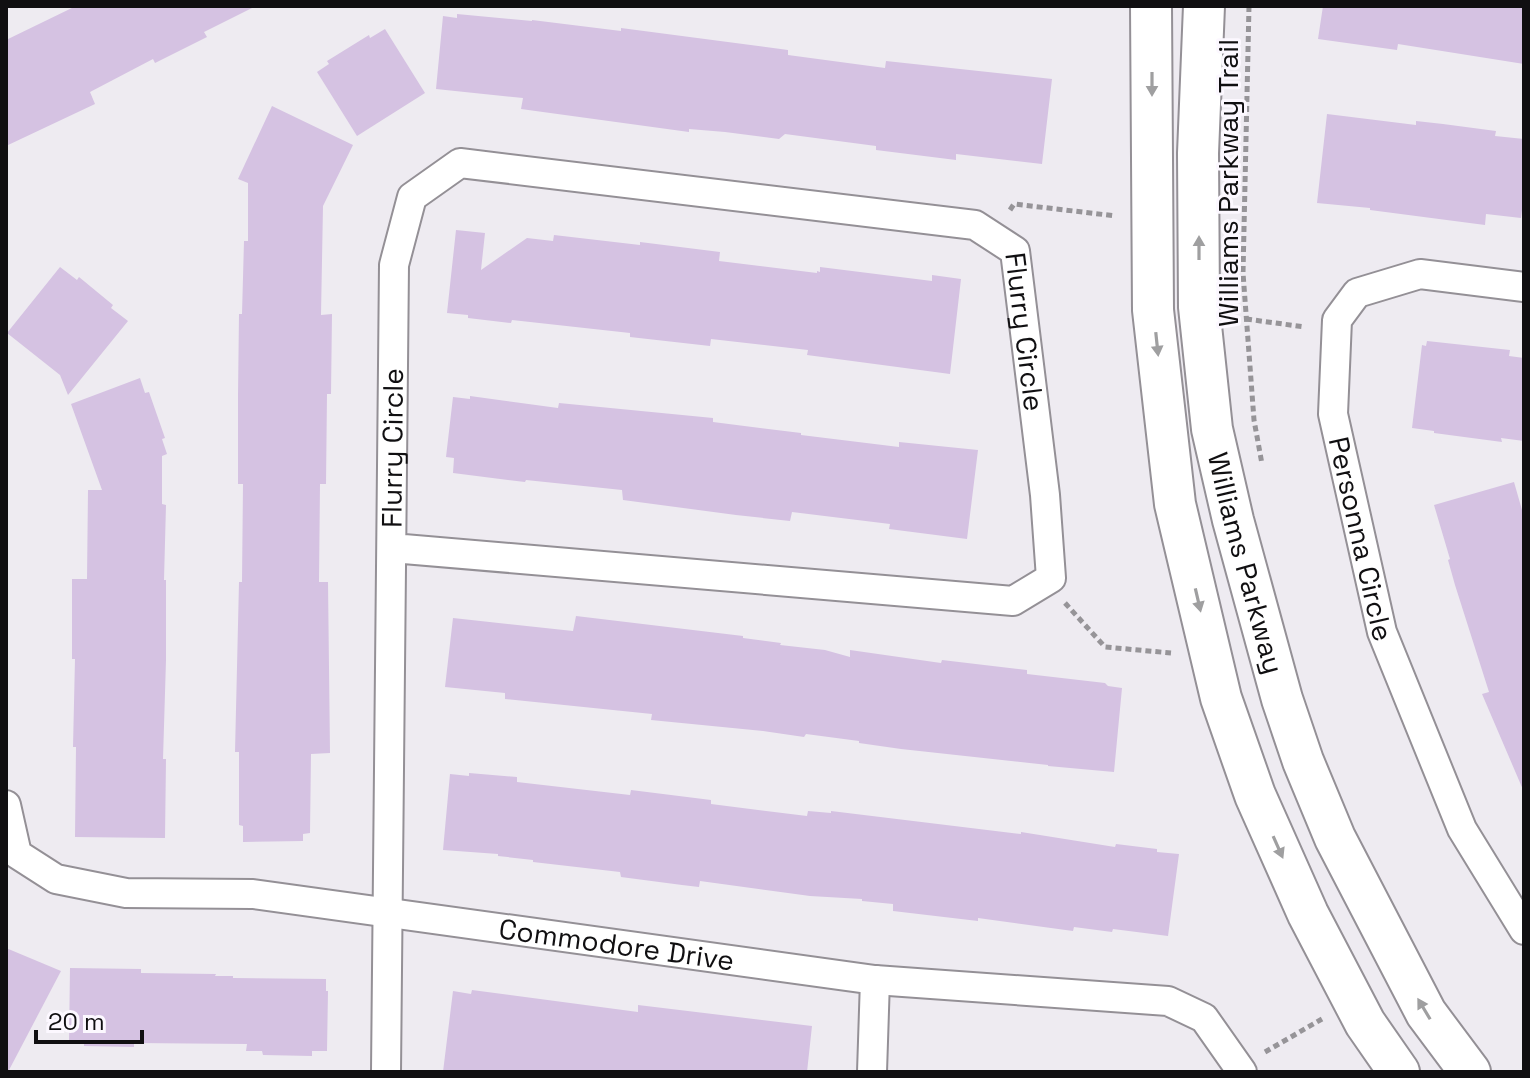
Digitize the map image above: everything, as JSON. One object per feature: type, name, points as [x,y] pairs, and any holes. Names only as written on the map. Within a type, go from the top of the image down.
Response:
[{"type":"main road","name":"Williams Parkway","points":[[1151,6],[1153,310],[1178,519],[1221,698],[1255,795],[1308,914],[1365,1023],[1399,1072]]},
{"type":"main road","name":"Williams Parkway","points":[[1204,6],[1198,153],[1199,307],[1212,429],[1233,520],[1282,699],[1303,761],[1335,838],[1426,1013],[1470,1072]]},
{"type":"street","name":"Flurry Circle","points":[[386,1072],[394,265],[412,197],[460,163],[975,225],[1015,251],[1045,495],[1051,578],[1013,601],[392,548]]},
{"type":"street","name":"Personna Circle","points":[[1524,287],[1420,274],[1357,293],[1337,320],[1333,414],[1382,632],[1462,829],[1524,930]]},
{"type":"street","name":"Commodore Drive","points":[[6,805],[17,854],[56,879],[126,893],[253,894],[875,980],[1168,1001],[1204,1018],[1240,1070]]},
{"type":"street","points":[[872,1072],[875,980]]},
{"type":"path","name":"Williams Parkway Trail","points":[[1249,6],[1243,273],[1254,420],[1262,465]]},
{"type":"path","points":[[990,235],[1014,204],[1125,217]]},
{"type":"path","points":[[1246,319],[1336,331]]},
{"type":"path","points":[[1046,581],[1105,647],[1180,653]]},
{"type":"path","points":[[1240,1070],[1329,1014]]},
{"type":"building","points":[[76,6],[256,6],[204,32],[207,37],[155,63],[153,59],[90,92],[95,104],[6,146],[6,40]]},
{"type":"building","points":[[1323,6],[1524,6],[1524,64],[1398,44],[1397,50],[1318,39]]},
{"type":"building","points":[[457,14],[621,31],[621,28],[788,50],[788,55],[885,68],[886,61],[1052,79],[1042,164],[956,154],[956,160],[785,134],[779,139],[689,129],[689,132],[521,109],[523,98],[436,89],[443,16],[457,18]]},
{"type":"building","points":[[385,29],[425,93],[357,136],[317,72],[329,64],[327,61],[369,35],[370,38]]},
{"type":"building","points":[[272,106],[353,145],[323,206],[321,315],[332,314],[326,484],[320,484],[319,582],[328,582],[330,753],[311,754],[310,833],[303,834],[303,841],[243,842],[243,826],[239,825],[239,752],[235,752],[243,484],[238,484],[239,314],[242,314],[244,241],[248,241],[248,183],[238,179]]},
{"type":"building","points":[[1327,114],[1416,125],[1416,121],[1443,124],[1496,131],[1495,136],[1524,139],[1524,210],[1521,218],[1486,214],[1485,225],[1317,203]]},
{"type":"building","points":[[456,230],[485,233],[481,270],[527,238],[553,241],[554,235],[720,252],[719,261],[817,273],[820,267],[932,281],[932,275],[961,279],[950,374],[807,355],[808,350],[711,339],[710,346],[630,337],[630,333],[512,320],[511,323],[447,313]]},
{"type":"building","points":[[60,267],[77,280],[79,277],[128,321],[68,395],[60,375],[7,333]]},
{"type":"building","points":[[1427,341],[1510,350],[1509,356],[1524,358],[1524,441],[1501,438],[1502,442],[1412,428],[1422,345],[1426,346]]},
{"type":"building","points":[[140,378],[145,393],[149,392],[165,438],[162,439],[167,454],[162,456],[162,504],[166,505],[165,838],[75,837],[72,579],[87,579],[88,490],[102,490],[71,404]]},
{"type":"building","points":[[470,396],[558,408],[559,403],[713,418],[713,422],[899,447],[899,442],[978,450],[967,539],[889,529],[890,524],[792,512],[790,521],[736,515],[623,500],[622,490],[453,473],[454,458],[446,457],[453,397],[470,399]]},
{"type":"building","points":[[1514,482],[1524,517],[1524,792],[1482,694],[1489,692],[1455,585],[1434,505]]},
{"type":"building","points":[[576,616],[743,636],[850,657],[850,650],[941,663],[942,660],[1027,670],[1027,674],[1105,683],[1122,688],[1114,772],[901,749],[806,734],[804,737],[651,720],[652,714],[505,699],[505,693],[445,687],[453,618],[573,631]]},
{"type":"building","points":[[469,773],[517,777],[517,782],[630,795],[631,790],[711,800],[711,804],[807,816],[808,811],[831,811],[1021,832],[1179,854],[1168,936],[1113,929],[1112,932],[1074,927],[1073,931],[978,918],[978,921],[893,911],[893,904],[862,899],[810,896],[700,881],[699,887],[621,877],[620,872],[533,862],[498,854],[443,850],[450,774],[469,776]]},
{"type":"building","points":[[6,948],[61,971],[8,1072],[6,1072]]},
{"type":"building","points":[[70,968],[141,969],[141,973],[216,974],[233,978],[326,979],[327,1051],[312,1051],[312,1056],[263,1055],[262,1051],[246,1051],[247,1044],[134,1043],[134,1047],[84,1046],[84,1043],[69,1042]]},
{"type":"building","points":[[472,990],[638,1012],[638,1005],[812,1026],[807,1072],[443,1072],[453,991],[471,994]]}]
